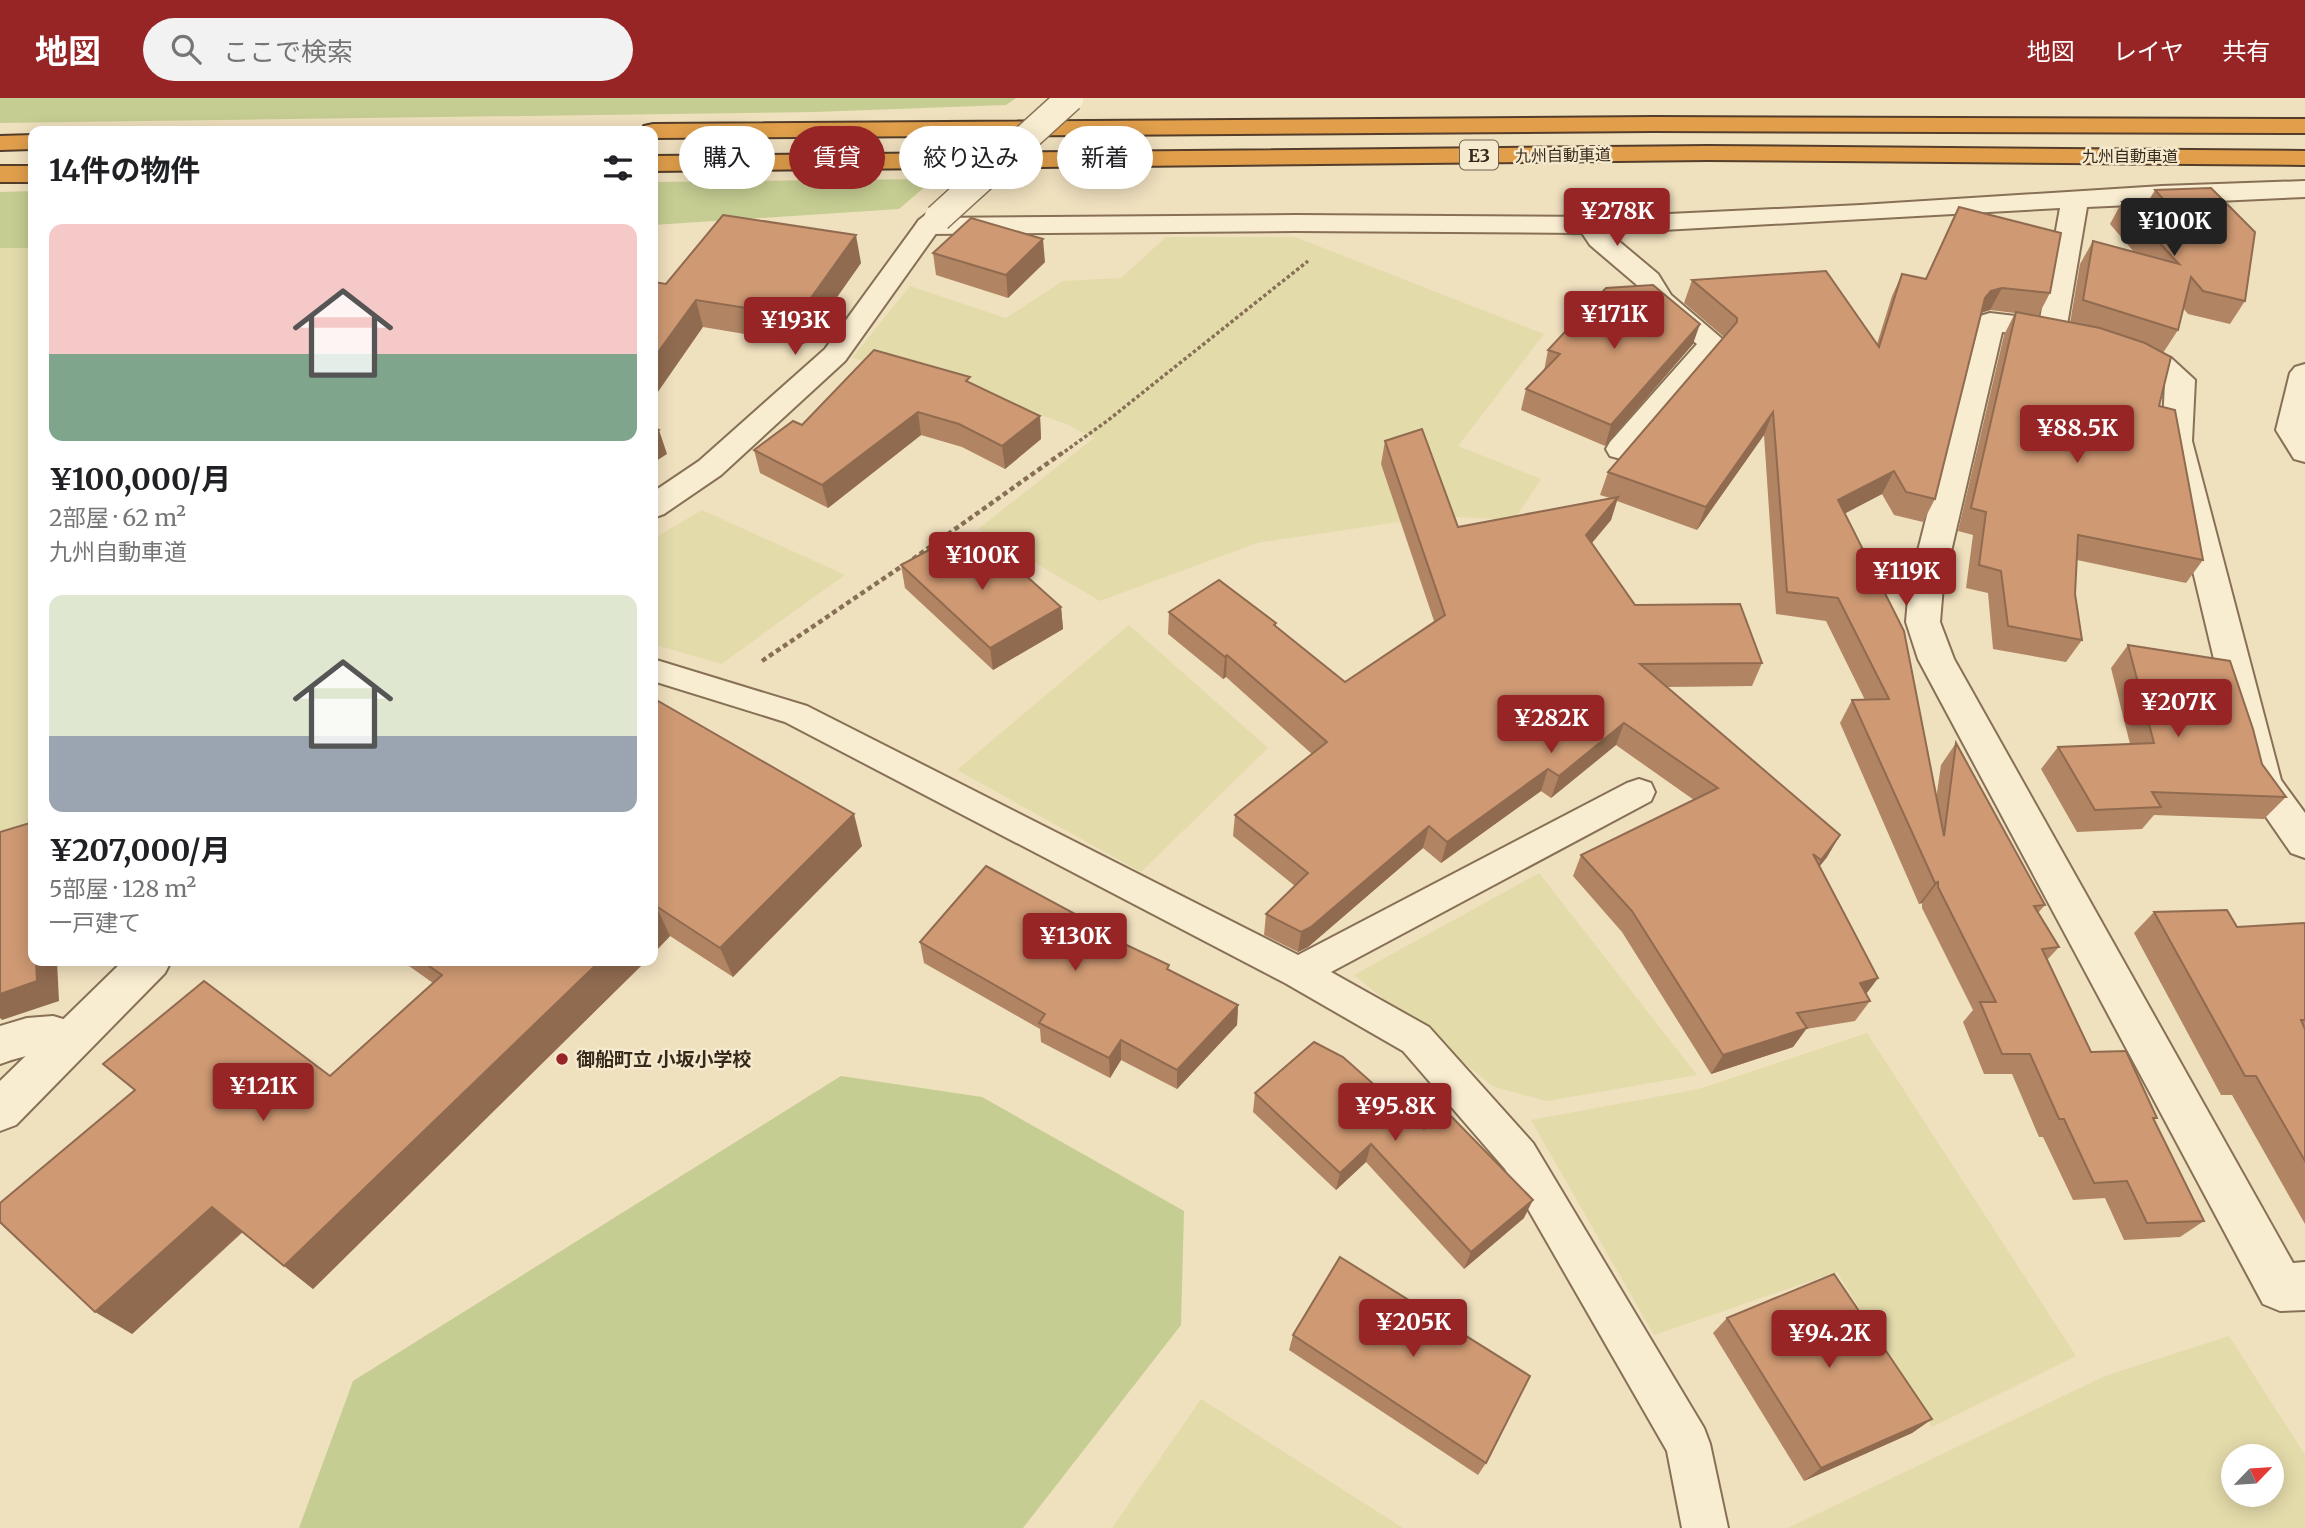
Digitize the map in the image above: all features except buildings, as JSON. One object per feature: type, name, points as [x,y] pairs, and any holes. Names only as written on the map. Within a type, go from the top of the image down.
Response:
[{"type":"highway","name":"九州自動車道","points":[[658,131],[1640,124],[2305,126]]},
{"type":"highway","points":[[0,143],[28,142]]},
{"type":"highway","name":"九州自動車道","points":[[658,164],[1708,153],[2305,158]]},
{"type":"highway","points":[[0,174],[28,174]]},
{"type":"street","points":[[658,504],[710,468],[835,355],[933,222],[1070,98]]},
{"type":"street","points":[[933,222],[1590,224],[2305,189]]},
{"type":"street","points":[[2052,329],[2075,199]]},
{"type":"street","points":[[1590,224],[1599,239],[1648,280],[1660,300],[1713,343],[1621,449]]},
{"type":"street","points":[[2305,842],[2263,785],[2177,441],[2180,380],[2161,364],[2052,329],[1990,322],[1926,586],[1923,622],[1936,659],[2280,1287],[2305,1286]]},
{"type":"street","points":[[2305,373],[2291,430],[2305,452]]},
{"type":"street","points":[[0,1111],[145,966]]},
{"type":"street","points":[[0,1045],[31,1034],[58,1034],[72,1038]]},
{"type":"lane","points":[[658,672],[796,713],[1298,972],[1416,1039],[1519,1156],[1688,1444],[1705,1528]]},
{"type":"lane","points":[[1298,972],[1639,792]]},
{"type":"path","points":[[719,690],[939,541],[1107,421],[1332,241],[1332,223]]},
{"type":"shaded area","points":[[1166,237],[1295,237],[1544,334],[1458,446],[1541,479],[1514,520],[1439,516],[1257,543],[1100,601],[978,529],[1094,438],[1068,425],[942,378],[852,358],[910,286],[1006,318],[1063,281],[1121,278]]},
{"type":"shaded area","points":[[0,248],[28,248],[28,851],[0,860]]},
{"type":"shaded area","points":[[702,510],[845,575],[721,664],[658,645],[658,536]]},
{"type":"shaded area","points":[[1129,625],[1268,748],[1141,872],[957,770]]},
{"type":"shaded area","points":[[1539,873],[1697,1075],[1547,1101],[1494,1087],[1354,975]]},
{"type":"shaded area","points":[[1867,1033],[2076,1356],[1932,1427],[1837,1272],[1654,1335],[1531,1120],[1699,1089]]},
{"type":"shaded area","points":[[2229,1336],[2305,1455],[2305,1528],[1788,1528],[2105,1376]]},
{"type":"shaded area","points":[[1201,1399],[1403,1528],[1112,1528]]},
{"type":"green space","points":[[0,98],[1016,98],[1006,105],[814,112],[0,123]]},
{"type":"green space","points":[[899,179],[899,189],[922,189],[899,209],[658,225],[658,182],[679,182],[679,189],[775,189],[775,181],[789,181],[789,189],[885,189],[885,180]]},
{"type":"green space","points":[[28,191],[28,248],[0,248],[0,192]]},
{"type":"green space","points":[[841,1076],[982,1097],[1184,1211],[1181,1325],[1023,1528],[299,1528],[353,1381]]},
{"type":"place","name":"御船町立 小坂小学校","points":[[562,1059]]}]
